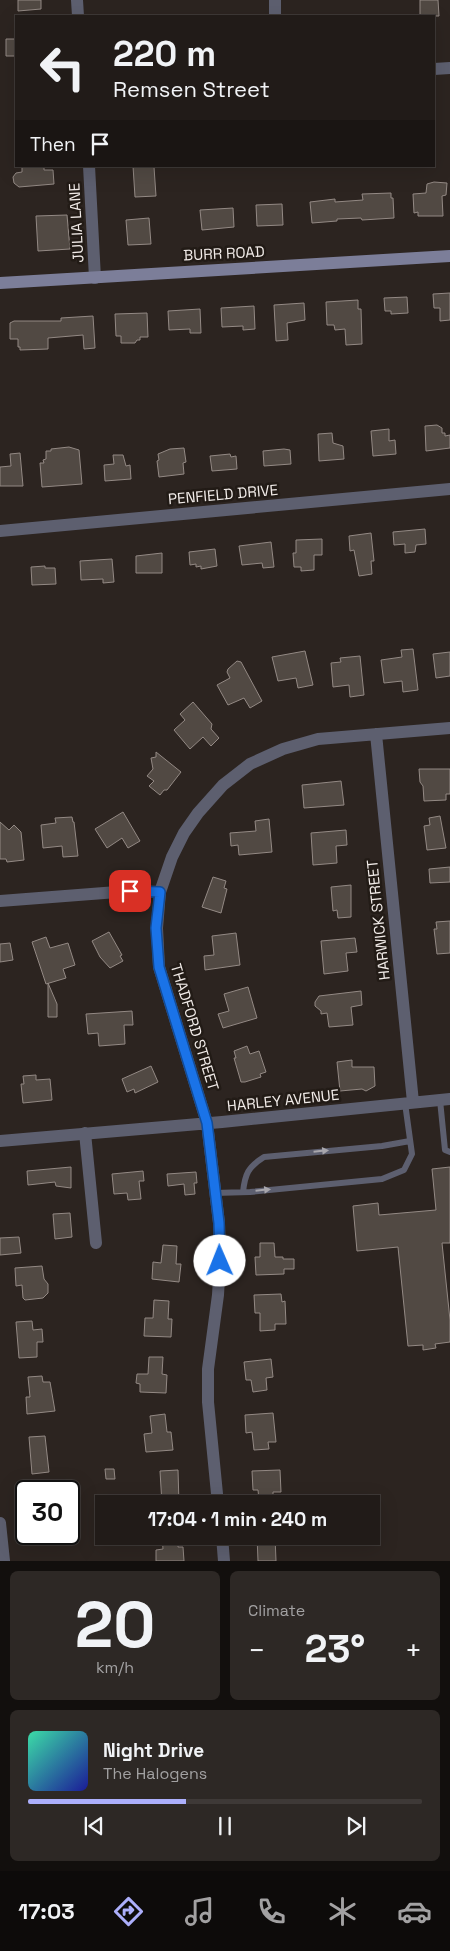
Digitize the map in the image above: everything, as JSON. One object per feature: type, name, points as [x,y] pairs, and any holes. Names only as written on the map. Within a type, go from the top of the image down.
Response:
[{"type":"street","points":[[77,0],[78,15]]},
{"type":"street","points":[[275,0],[275,15]]},
{"type":"street","points":[[435,69],[450,68]]},
{"type":"street","name":"JULIA LANE","points":[[89,167],[95,278]]},
{"type":"street","name":"BURR ROAD","points":[[0,283],[450,256]]},
{"type":"street","name":"PENFIELD DRIVE","points":[[0,531],[450,489]]},
{"type":"street","name":"THADFORD STREET","points":[[217,1495],[208,1402],[208,1369],[218,1296],[220,1261],[219,1223],[207,1123],[159,967],[156,928],[160,892],[172,857],[184,833],[198,813],[222,785],[250,764],[282,749],[318,739],[450,728]]},
{"type":"street","name":"HARWICK STREET","points":[[376,734],[409,1103]]},
{"type":"street","points":[[0,901],[130,891],[160,892]]},
{"type":"street","name":"HARLEY AVENUE","points":[[0,1141],[445,1100]]},
{"type":"street","points":[[85,1133],[96,1243]]},
{"type":"street","points":[[0,1523],[4,1561]]},
{"type":"street","points":[[223,1545],[224,1561]]},
{"type":"lane","points":[[445,1100],[445,1150],[450,1152]]},
{"type":"lane","points":[[214,1193],[382,1179],[404,1170],[412,1154],[409,1103]]},
{"type":"lane","points":[[243,1192],[244,1176],[255,1163],[264,1157],[382,1146],[410,1141]]},
{"type":"building","points":[[18,0],[41,0],[41,9],[18,11]]},
{"type":"building","points":[[420,0],[438,0],[439,16],[420,15]]},
{"type":"building","points":[[6,39],[15,39],[15,56],[6,56]]},
{"type":"building","points":[[22,167],[44,167],[44,170],[53,170],[54,184],[19,187],[14,183],[13,177],[16,173],[22,172]]},
{"type":"building","points":[[133,167],[154,167],[156,196],[135,197]]},
{"type":"building","points":[[434,182],[447,183],[446,195],[442,196],[443,216],[418,216],[418,212],[414,213],[413,194],[426,193],[427,184]]},
{"type":"building","points":[[391,193],[394,218],[337,219],[337,221],[312,223],[310,202],[335,199],[335,202],[363,200],[362,194]]},
{"type":"building","points":[[282,204],[283,225],[257,226],[256,205]]},
{"type":"building","points":[[233,208],[234,227],[202,230],[200,210]]},
{"type":"building","points":[[67,215],[70,249],[38,251],[36,216]]},
{"type":"building","points":[[149,218],[151,244],[128,245],[126,220]]},
{"type":"building","points":[[450,293],[450,320],[440,321],[440,308],[434,308],[433,294]]},
{"type":"building","points":[[407,297],[408,313],[391,314],[391,311],[385,311],[384,298]]},
{"type":"building","points":[[358,300],[358,309],[361,309],[362,344],[346,345],[345,329],[335,330],[334,325],[327,325],[326,302]]},
{"type":"building","points":[[304,303],[305,320],[287,323],[288,340],[276,341],[274,305]]},
{"type":"building","points":[[254,306],[255,329],[243,330],[243,326],[222,327],[221,308]]},
{"type":"building","points":[[200,309],[201,333],[190,333],[190,329],[169,330],[168,311]]},
{"type":"building","points":[[147,313],[148,337],[140,337],[140,340],[137,340],[135,343],[121,343],[121,336],[116,336],[115,314]]},
{"type":"building","points":[[93,316],[95,348],[84,349],[83,335],[48,338],[48,349],[20,350],[18,339],[10,339],[10,323],[14,321],[61,321],[61,318]]},
{"type":"building","points":[[437,425],[442,428],[442,433],[445,433],[445,436],[450,435],[450,448],[426,451],[425,426]]},
{"type":"building","points":[[389,429],[389,441],[395,440],[396,454],[373,456],[371,431]]},
{"type":"building","points":[[332,433],[333,443],[343,446],[344,459],[319,461],[318,434]]},
{"type":"building","points":[[69,447],[79,450],[82,484],[42,487],[40,463],[44,463],[43,460],[46,459],[46,451]]},
{"type":"building","points":[[184,448],[186,462],[183,463],[184,474],[159,477],[158,454],[170,449]]},
{"type":"building","points":[[290,450],[291,464],[264,466],[263,451]]},
{"type":"building","points":[[20,453],[23,486],[0,486],[0,467],[11,466],[10,454]]},
{"type":"building","points":[[230,454],[231,457],[236,456],[237,469],[212,471],[210,456]]},
{"type":"building","points":[[113,455],[123,455],[126,466],[130,465],[131,479],[105,481],[104,465],[114,464]]},
{"type":"building","points":[[425,529],[426,544],[416,545],[415,552],[405,553],[405,544],[394,545],[393,532]]},
{"type":"building","points":[[371,533],[374,561],[371,561],[372,574],[359,576],[354,550],[350,551],[349,536]]},
{"type":"building","points":[[322,539],[322,555],[314,555],[314,570],[301,571],[301,567],[294,567],[293,553],[296,553],[296,540]]},
{"type":"building","points":[[271,542],[274,567],[263,568],[262,563],[242,565],[239,546]]},
{"type":"building","points":[[215,549],[217,566],[201,569],[201,566],[196,567],[196,564],[190,565],[189,552]]},
{"type":"building","points":[[162,553],[162,573],[136,573],[136,556]]},
{"type":"building","points":[[112,559],[114,582],[103,583],[103,579],[81,580],[80,561]]},
{"type":"building","points":[[45,566],[45,568],[55,568],[56,584],[32,585],[31,567]]},
{"type":"building","points":[[413,649],[418,690],[403,692],[402,681],[384,683],[381,660],[402,657],[401,650]]},
{"type":"building","points":[[305,651],[313,685],[298,688],[296,678],[278,681],[272,657]]},
{"type":"building","points":[[450,652],[450,676],[436,678],[433,654]]},
{"type":"building","points":[[360,656],[364,695],[350,697],[349,685],[333,687],[331,663],[341,662],[340,658]]},
{"type":"building","points":[[237,661],[241,662],[262,701],[250,708],[244,698],[228,705],[217,685],[230,678],[227,672],[228,669]]},
{"type":"building","points":[[193,702],[212,724],[211,729],[219,738],[211,746],[203,737],[190,749],[174,730],[185,720],[180,714]]},
{"type":"building","points":[[156,752],[181,772],[167,790],[164,790],[160,795],[149,786],[154,781],[147,776],[153,769],[151,758],[156,757]]},
{"type":"building","points":[[419,769],[450,769],[450,794],[446,794],[446,800],[424,801]]},
{"type":"building","points":[[341,781],[344,805],[304,808],[302,785]]},
{"type":"building","points":[[123,812],[140,841],[128,848],[122,838],[107,848],[95,829]]},
{"type":"building","points":[[440,816],[446,848],[427,850],[424,826],[430,825],[429,818]]},
{"type":"building","points":[[72,817],[78,856],[63,857],[62,846],[43,848],[41,825],[56,823],[55,818]]},
{"type":"building","points":[[269,819],[272,852],[239,855],[238,845],[231,846],[230,833],[256,831],[255,821]]},
{"type":"building","points":[[0,822],[9,830],[14,825],[21,832],[24,860],[7,862],[6,859],[0,859]]},
{"type":"building","points":[[346,830],[347,845],[336,846],[337,863],[313,865],[311,833]]},
{"type":"building","points":[[450,867],[450,882],[430,883],[429,869]]},
{"type":"building","points":[[213,877],[226,881],[224,888],[227,889],[221,913],[202,907]]},
{"type":"building","points":[[351,885],[351,917],[338,918],[337,910],[333,911],[331,887]]},
{"type":"building","points":[[450,921],[450,953],[437,954],[434,929],[437,929],[436,922]]},
{"type":"building","points":[[109,932],[122,955],[120,956],[123,961],[110,968],[100,957],[92,941]]},
{"type":"building","points":[[236,933],[240,965],[205,970],[204,956],[214,955],[212,936]]},
{"type":"building","points":[[46,937],[50,948],[68,943],[75,965],[63,969],[66,978],[46,984],[32,942]]},
{"type":"building","points":[[355,938],[357,952],[346,953],[348,971],[324,974],[321,941]]},
{"type":"building","points":[[10,943],[13,960],[0,962],[0,944]]},
{"type":"building","points":[[48,983],[57,1004],[57,1017],[48,1017]]},
{"type":"building","points":[[248,987],[257,1018],[223,1028],[218,1014],[229,1011],[224,994]]},
{"type":"building","points":[[361,991],[362,1005],[351,1007],[353,1025],[329,1027],[327,1013],[321,1014],[321,1011],[315,1006],[319,996]]},
{"type":"building","points":[[132,1011],[133,1025],[124,1025],[125,1044],[99,1046],[98,1033],[88,1034],[86,1014]]},
{"type":"building","points":[[247,1046],[250,1054],[259,1051],[266,1072],[260,1074],[261,1077],[241,1082],[234,1058],[236,1058],[234,1051]]},
{"type":"building","points":[[352,1060],[352,1067],[374,1067],[375,1086],[366,1091],[362,1089],[340,1091],[337,1062]]},
{"type":"building","points":[[151,1066],[158,1082],[135,1093],[134,1089],[127,1092],[122,1079]]},
{"type":"building","points":[[36,1075],[36,1080],[50,1079],[52,1100],[23,1103],[21,1084],[24,1084],[23,1076]]},
{"type":"building","points":[[71,1167],[71,1188],[56,1186],[55,1182],[28,1185],[27,1171]]},
{"type":"building","points":[[450,1167],[450,1243],[442,1243],[450,1320],[450,1342],[435,1344],[436,1348],[423,1350],[423,1345],[408,1346],[398,1247],[357,1251],[353,1206],[378,1203],[379,1215],[436,1210],[432,1169]]},
{"type":"building","points":[[143,1171],[144,1181],[139,1181],[141,1199],[128,1200],[127,1193],[114,1194],[112,1174]]},
{"type":"building","points":[[196,1172],[195,1194],[185,1195],[184,1184],[168,1186],[167,1174]]},
{"type":"building","points":[[70,1213],[72,1237],[55,1239],[53,1214]]},
{"type":"building","points":[[19,1237],[21,1253],[0,1255],[0,1238]]},
{"type":"building","points":[[260,1243],[274,1243],[275,1257],[294,1259],[294,1269],[284,1269],[284,1274],[256,1275],[255,1257],[260,1257]]},
{"type":"building","points":[[163,1245],[177,1246],[176,1264],[181,1264],[179,1282],[152,1279],[153,1262],[161,1263]]},
{"type":"building","points":[[42,1266],[44,1279],[48,1284],[48,1293],[43,1298],[25,1300],[23,1298],[22,1285],[16,1286],[15,1268]]},
{"type":"building","points":[[281,1294],[282,1302],[285,1301],[286,1324],[275,1324],[275,1330],[260,1331],[260,1313],[255,1313],[254,1295]]},
{"type":"building","points":[[154,1300],[169,1301],[168,1319],[172,1319],[171,1337],[144,1336],[145,1318],[153,1318]]},
{"type":"building","points":[[32,1321],[33,1330],[42,1329],[43,1342],[37,1342],[37,1357],[19,1358],[16,1322]]},
{"type":"building","points":[[149,1357],[163,1357],[162,1374],[167,1375],[166,1393],[140,1392],[140,1384],[136,1383],[137,1374],[148,1374]]},
{"type":"building","points":[[271,1359],[273,1377],[266,1378],[267,1390],[253,1392],[251,1380],[246,1380],[244,1362]]},
{"type":"building","points":[[42,1376],[43,1382],[50,1382],[55,1411],[27,1414],[26,1397],[30,1397],[28,1377]]},
{"type":"building","points":[[273,1413],[276,1442],[268,1442],[269,1449],[254,1450],[252,1432],[246,1433],[245,1415]]},
{"type":"building","points":[[165,1414],[167,1432],[171,1432],[173,1450],[146,1452],[144,1434],[152,1433],[150,1416]]},
{"type":"building","points":[[45,1436],[49,1472],[32,1474],[29,1437]]},
{"type":"building","points":[[105,1469],[114,1469],[115,1479],[106,1479]]},
{"type":"building","points":[[178,1470],[179,1495],[161,1495],[160,1471]]},
{"type":"building","points":[[280,1470],[281,1492],[273,1492],[273,1495],[258,1495],[258,1490],[253,1490],[252,1471]]},
{"type":"building","points":[[163,1545],[178,1545],[178,1547],[183,1547],[184,1561],[156,1561],[156,1550],[163,1549]]},
{"type":"building","points":[[257,1545],[275,1545],[276,1561],[258,1561]]},
{"type":"route","points":[[130,891],[160,892],[156,928],[159,967],[207,1123],[219,1223],[220,1261]]}]
